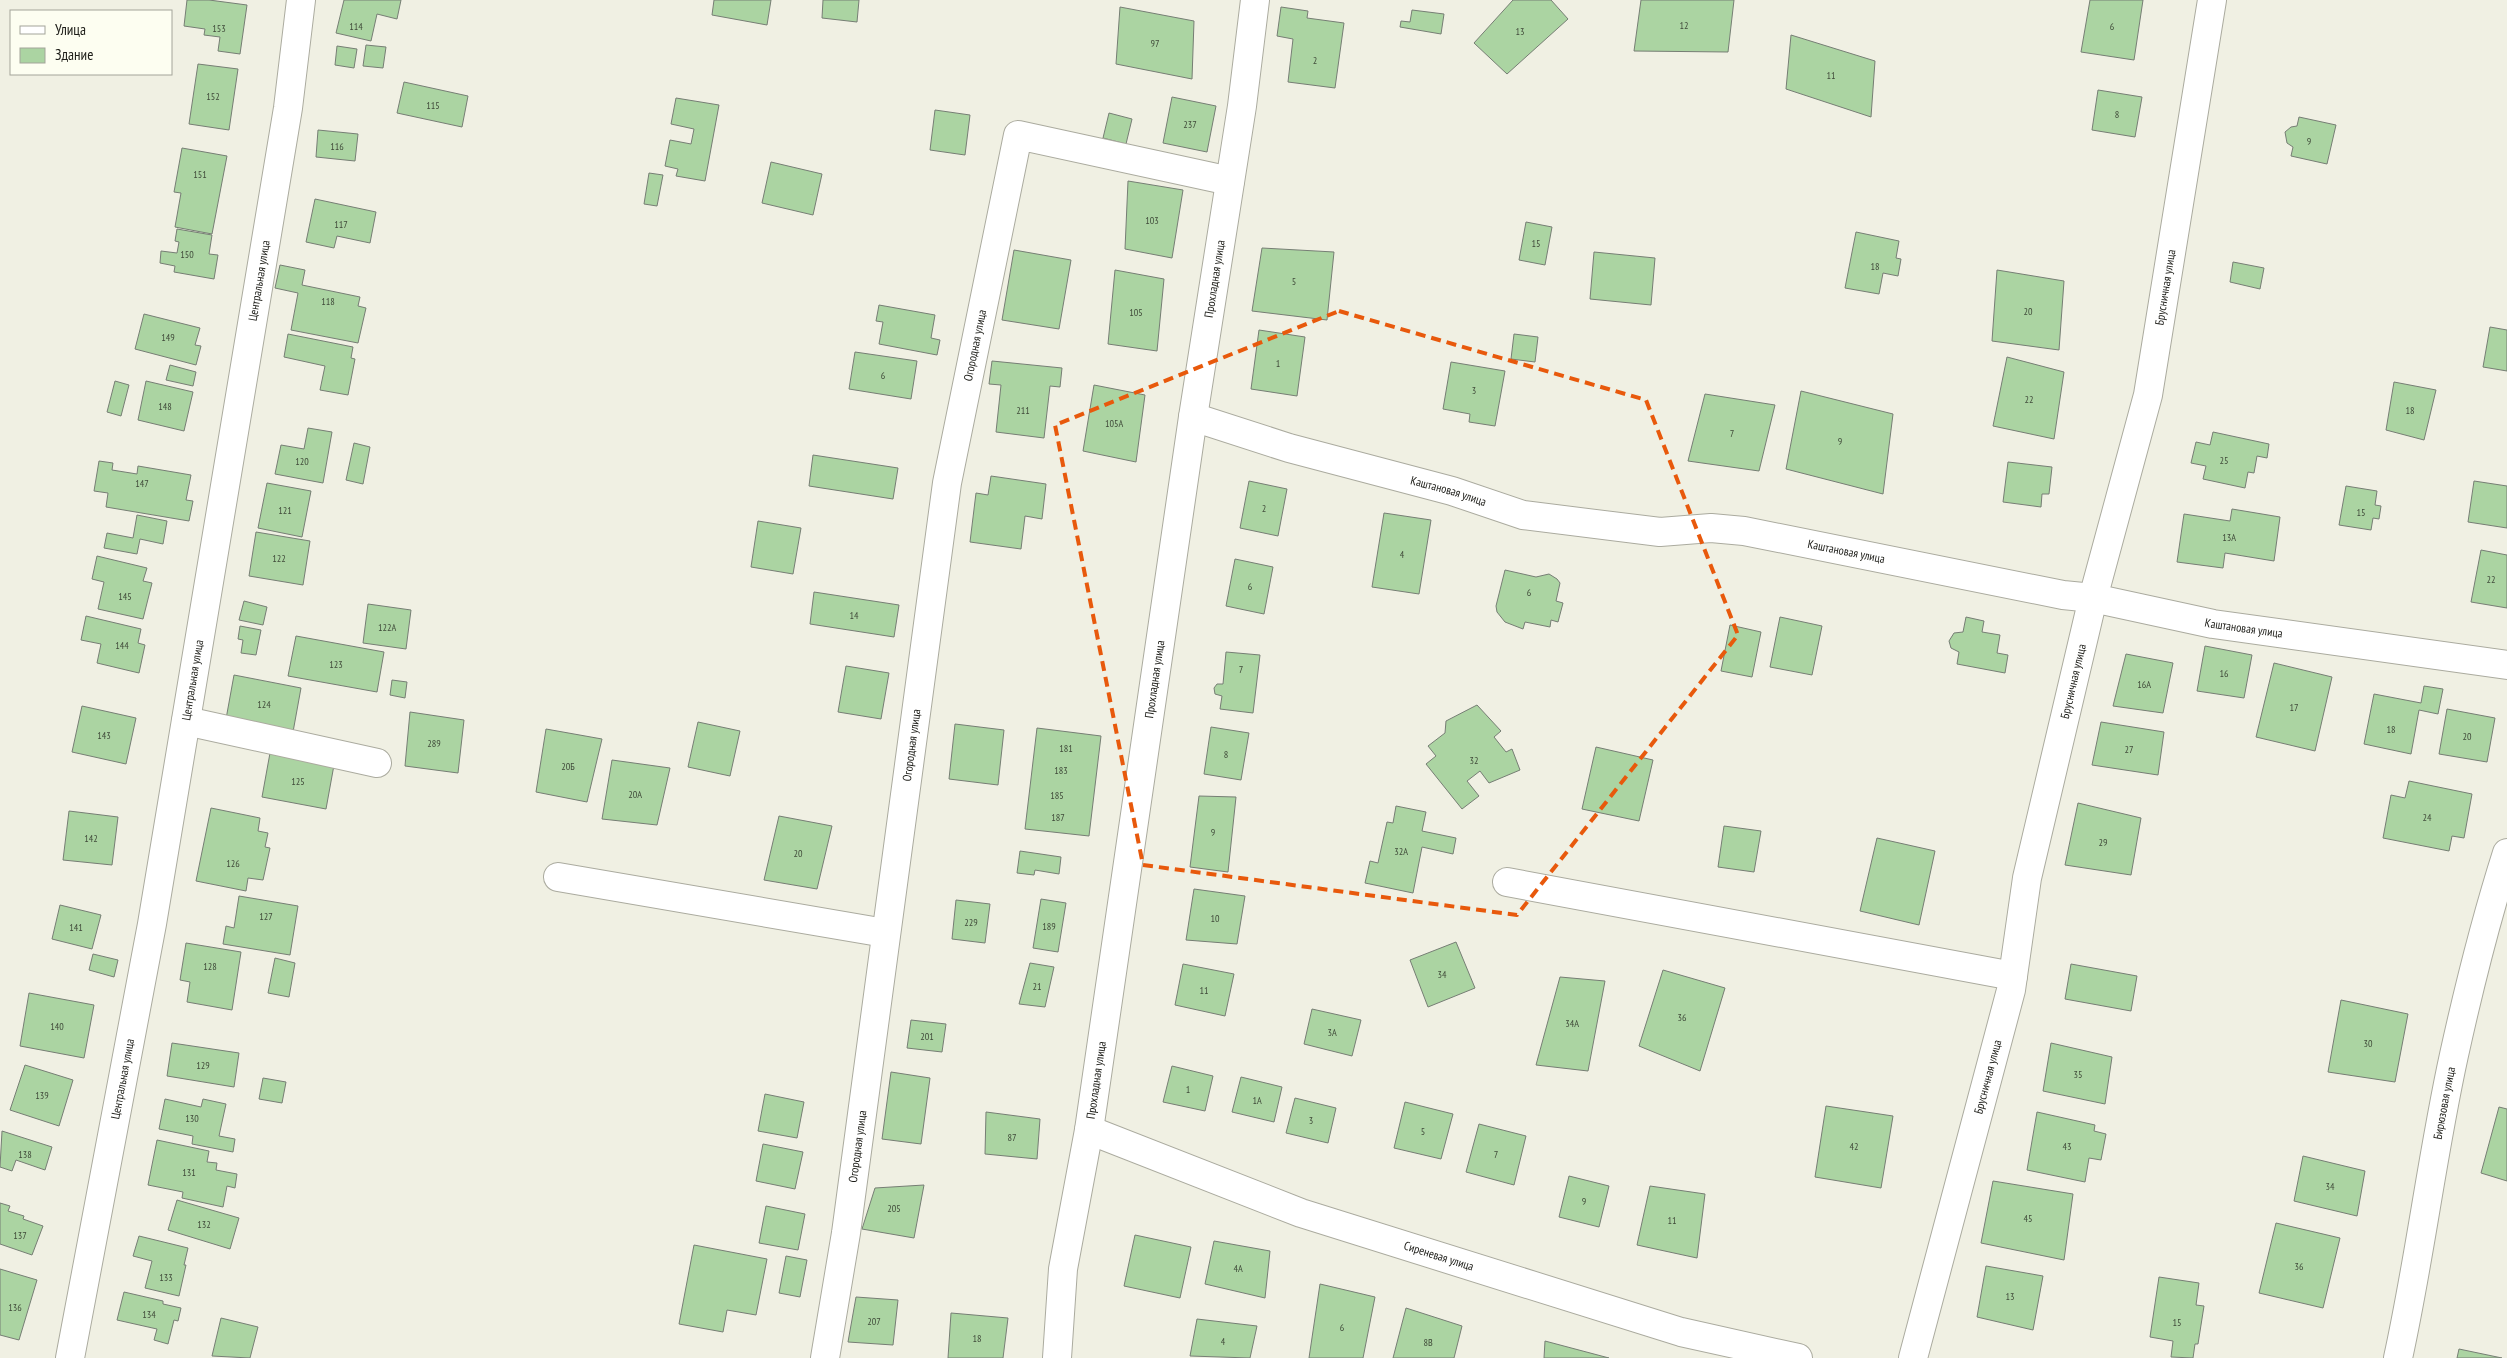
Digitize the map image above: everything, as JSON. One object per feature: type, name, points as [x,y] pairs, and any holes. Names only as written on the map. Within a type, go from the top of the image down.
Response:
[{"type":"street","name":"Центральная улица","points":[[70,1358],[152,924],[288,108],[301,0]]},
{"type":"street","name":"Прохладная улица","points":[[1057,1358],[1063,1269],[1089,1130],[1193,417],[1242,106],[1255,0]]},
{"type":"street","name":"Брусничная улица","points":[[1913,1358],[2013,976],[2027,878],[2093,598],[2148,394],[2212,0]]},
{"type":"street","name":"Огородная улица","points":[[825,1358],[846,1233],[947,483],[1018,135],[1230,181]]},
{"type":"street","name":"Каштановая улица","points":[[1193,417],[1289,448],[1452,491],[1523,515],[1660,532],[1711,528],[1744,531],[2063,595],[2093,598],[2213,624],[2507,665]]},
{"type":"street","points":[[186,721],[377,763]]},
{"type":"street","name":"Бирюзовая улица","points":[[2398,1358],[2411,1302],[2453,1056],[2490,907],[2507,853]]},
{"type":"street","points":[[558,876],[886,933]]},
{"type":"street","points":[[1508,882],[2013,976]]},
{"type":"street","name":"Сиреневая улица","points":[[1089,1130],[1301,1213],[1680,1332],[1798,1358]]},
{"type":"highlighted area","points":[[1339,311],[1646,400],[1738,635],[1517,915],[1143,865],[1055,425]]},
{"type":"building","points":[[187,0],[209,0],[247,5],[240,54],[218,51],[220,37],[204,35],[205,29],[184,26]]},
{"type":"building","points":[[344,0],[401,0],[397,19],[377,14],[371,41],[336,33]]},
{"type":"building","points":[[714,0],[771,0],[767,25],[712,15]]},
{"type":"building","points":[[823,0],[859,0],[857,22],[822,18]]},
{"type":"building","points":[[1513,0],[1551,0],[1568,19],[1507,74],[1474,43]]},
{"type":"building","points":[[1641,0],[1734,0],[1728,52],[1634,51]]},
{"type":"building","points":[[2090,0],[2143,0],[2134,60],[2081,52]]},
{"type":"building","points":[[1120,7],[1194,21],[1192,79],[1116,64]]},
{"type":"building","points":[[1281,7],[1308,11],[1307,18],[1344,23],[1335,88],[1288,82],[1293,39],[1277,36]]},
{"type":"building","points":[[1412,10],[1444,14],[1441,34],[1400,27],[1401,21],[1410,22]]},
{"type":"building","points":[[1791,35],[1875,61],[1871,117],[1786,89]]},
{"type":"building","points":[[366,45],[386,47],[383,68],[363,66]]},
{"type":"building","points":[[337,46],[357,49],[354,68],[335,65]]},
{"type":"building","points":[[198,64],[238,69],[229,130],[189,124]]},
{"type":"building","points":[[404,82],[468,96],[462,127],[397,113]]},
{"type":"building","points":[[2098,90],[2142,97],[2135,137],[2092,130]]},
{"type":"building","points":[[1172,97],[1216,106],[1207,152],[1163,143]]},
{"type":"building","points":[[676,98],[719,105],[705,181],[676,176],[678,169],[665,166],[670,140],[691,144],[694,129],[671,124]]},
{"type":"building","points":[[935,110],[970,115],[965,155],[930,150]]},
{"type":"building","points":[[1109,113],[1132,119],[1126,144],[1103,138]]},
{"type":"building","points":[[2299,117],[2336,125],[2327,164],[2291,156],[2293,147],[2287,143],[2285,132],[2291,127],[2297,126]]},
{"type":"building","points":[[318,130],[358,134],[355,161],[316,157]]},
{"type":"building","points":[[182,148],[227,156],[212,234],[175,227],[181,193],[174,192]]},
{"type":"building","points":[[771,162],[822,174],[813,215],[762,203]]},
{"type":"building","points":[[649,173],[663,175],[657,206],[644,204]]},
{"type":"building","points":[[1128,181],[1183,190],[1172,258],[1125,249]]},
{"type":"building","points":[[315,199],[376,212],[370,243],[337,236],[334,248],[306,242]]},
{"type":"building","points":[[1526,222],[1552,227],[1545,265],[1519,260]]},
{"type":"building","points":[[177,229],[212,235],[209,254],[218,255],[214,279],[174,272],[175,266],[160,263],[161,251],[177,253],[179,242],[175,241]]},
{"type":"building","points":[[1856,232],[1899,241],[1896,258],[1901,259],[1898,276],[1883,273],[1879,294],[1845,288]]},
{"type":"building","points":[[1262,248],[1334,252],[1327,320],[1252,311]]},
{"type":"building","points":[[1014,250],[1071,260],[1059,329],[1002,320]]},
{"type":"building","points":[[1594,252],[1655,258],[1651,305],[1590,299]]},
{"type":"building","points":[[2233,262],[2264,268],[2260,289],[2230,282]]},
{"type":"building","points":[[280,265],[305,270],[302,285],[360,297],[358,306],[366,308],[358,343],[291,330],[298,293],[275,288]]},
{"type":"building","points":[[1115,270],[1164,279],[1157,351],[1108,344]]},
{"type":"building","points":[[1997,270],[2064,281],[2059,350],[1992,341]]},
{"type":"building","points":[[879,305],[935,315],[931,338],[940,340],[937,355],[879,344],[883,322],[876,321]]},
{"type":"building","points":[[144,314],[200,328],[195,345],[201,346],[196,365],[135,349]]},
{"type":"building","points":[[2490,327],[2507,330],[2507,371],[2483,367]]},
{"type":"building","points":[[1259,330],[1305,337],[1297,396],[1251,389]]},
{"type":"building","points":[[288,334],[353,347],[351,358],[355,359],[348,395],[320,390],[325,366],[284,357]]},
{"type":"building","points":[[1514,334],[1538,337],[1535,362],[1511,359]]},
{"type":"building","points":[[855,352],[917,361],[911,399],[849,389]]},
{"type":"building","points":[[2007,357],[2064,372],[2054,439],[1993,426]]},
{"type":"building","points":[[992,361],[1062,368],[1060,387],[1050,386],[1044,438],[996,432],[1001,385],[989,384]]},
{"type":"building","points":[[1451,362],[1505,371],[1495,426],[1469,422],[1470,414],[1443,409]]},
{"type":"building","points":[[170,365],[196,372],[193,386],[166,380]]},
{"type":"building","points":[[115,381],[129,385],[121,416],[107,412]]},
{"type":"building","points":[[146,381],[193,392],[184,431],[138,420]]},
{"type":"building","points":[[2394,382],[2436,390],[2424,440],[2386,430]]},
{"type":"building","points":[[1094,385],[1145,395],[1136,462],[1083,451]]},
{"type":"building","points":[[1801,391],[1893,414],[1883,494],[1786,469]]},
{"type":"building","points":[[1705,394],[1775,405],[1759,471],[1688,461]]},
{"type":"building","points":[[308,428],[332,432],[323,483],[275,474],[281,445],[304,449]]},
{"type":"building","points":[[2213,432],[2269,444],[2267,458],[2257,456],[2254,473],[2248,472],[2245,488],[2203,479],[2206,466],[2191,463],[2196,442],[2210,445]]},
{"type":"building","points":[[354,443],[370,447],[363,484],[346,480]]},
{"type":"building","points":[[813,455],[898,468],[893,499],[809,486]]},
{"type":"building","points":[[99,461],[113,463],[112,470],[137,474],[138,466],[191,475],[186,500],[193,501],[189,521],[106,507],[108,493],[94,491]]},
{"type":"building","points":[[2008,462],[2052,467],[2049,494],[2042,494],[2041,507],[2003,502]]},
{"type":"building","points":[[991,476],[1046,484],[1042,519],[1025,516],[1021,549],[970,542],[976,493],[988,495]]},
{"type":"building","points":[[1249,481],[1287,489],[1278,536],[1240,528]]},
{"type":"building","points":[[2474,481],[2507,486],[2507,528],[2468,522]]},
{"type":"building","points":[[267,483],[311,491],[302,537],[258,528]]},
{"type":"building","points":[[2346,486],[2377,491],[2375,505],[2381,506],[2379,519],[2373,518],[2371,530],[2339,525]]},
{"type":"building","points":[[2232,509],[2280,517],[2274,561],[2225,553],[2223,568],[2177,562],[2184,514],[2230,521]]},
{"type":"building","points":[[1384,513],[1431,520],[1419,594],[1372,587]]},
{"type":"building","points":[[137,515],[167,521],[163,544],[140,539],[137,554],[104,548],[107,533],[133,538]]},
{"type":"building","points":[[758,521],[801,528],[793,574],[751,567]]},
{"type":"building","points":[[256,532],[310,541],[303,585],[249,576]]},
{"type":"building","points":[[2481,550],[2507,555],[2507,608],[2471,602]]},
{"type":"building","points":[[97,556],[147,568],[143,581],[152,583],[143,619],[98,609],[104,582],[92,579]]},
{"type":"building","points":[[1235,559],[1273,567],[1264,614],[1226,606]]},
{"type":"building","points":[[1505,570],[1536,577],[1549,574],[1557,579],[1560,583],[1556,601],[1563,603],[1558,622],[1551,620],[1550,627],[1525,622],[1523,629],[1505,622],[1497,612],[1496,606]]},
{"type":"building","points":[[814,592],[899,605],[894,637],[810,624]]},
{"type":"building","points":[[244,601],[267,607],[263,625],[239,620]]},
{"type":"building","points":[[368,604],[411,610],[406,649],[363,643]]},
{"type":"building","points":[[86,616],[141,629],[138,643],[145,645],[139,673],[97,663],[101,644],[81,640]]},
{"type":"building","points":[[1780,617],[1822,626],[1812,675],[1770,667]]},
{"type":"building","points":[[1966,617],[1984,621],[1982,632],[2000,635],[1997,653],[2008,655],[2005,673],[1957,664],[1959,652],[1951,648],[1949,641],[1954,633],[1963,632]]},
{"type":"building","points":[[1730,625],[1761,632],[1752,677],[1721,671]]},
{"type":"building","points":[[240,626],[261,630],[256,655],[241,653],[243,640],[238,639]]},
{"type":"building","points":[[296,636],[384,652],[377,692],[288,676]]},
{"type":"building","points":[[2205,646],[2252,655],[2244,698],[2197,691]]},
{"type":"building","points":[[1226,652],[1260,655],[1253,713],[1220,709],[1222,696],[1215,694],[1214,688],[1217,684],[1223,684]]},
{"type":"building","points":[[2126,654],[2173,663],[2163,713],[2113,706]]},
{"type":"building","points":[[2274,663],[2332,677],[2315,751],[2256,737]]},
{"type":"building","points":[[846,666],[889,673],[881,719],[838,712]]},
{"type":"building","points":[[234,675],[301,688],[293,732],[226,719]]},
{"type":"building","points":[[392,680],[407,682],[405,698],[390,695]]},
{"type":"building","points":[[2424,686],[2443,689],[2438,714],[2419,710],[2411,754],[2364,744],[2374,694],[2421,703]]},
{"type":"building","points":[[1477,705],[1501,731],[1494,737],[1506,752],[1512,749],[1520,770],[1489,783],[1480,771],[1467,781],[1479,796],[1462,809],[1426,764],[1436,756],[1428,746],[1445,733],[1446,721]]},
{"type":"building","points":[[82,706],[136,718],[126,764],[72,752]]},
{"type":"building","points":[[2447,709],[2495,718],[2487,762],[2439,754]]},
{"type":"building","points":[[410,712],[464,720],[458,773],[405,766]]},
{"type":"building","points":[[698,722],[740,731],[730,776],[688,767]]},
{"type":"building","points":[[2101,722],[2164,732],[2158,775],[2092,765]]},
{"type":"building","points":[[955,724],[1004,730],[998,785],[949,779]]},
{"type":"building","points":[[1211,727],[1249,733],[1241,780],[1204,774]]},
{"type":"building","points":[[1037,728],[1101,736],[1089,836],[1025,829]]},
{"type":"building","points":[[546,729],[602,739],[587,802],[536,792]]},
{"type":"building","points":[[1596,747],[1653,760],[1639,821],[1582,809]]},
{"type":"building","points":[[270,753],[334,765],[326,809],[262,797]]},
{"type":"building","points":[[612,760],[670,768],[657,825],[602,819]]},
{"type":"building","points":[[2409,781],[2472,794],[2464,838],[2452,836],[2449,851],[2383,838],[2391,795],[2405,798]]},
{"type":"building","points":[[1199,796],[1236,797],[1228,872],[1190,867]]},
{"type":"building","points":[[2078,803],[2141,818],[2131,875],[2065,865]]},
{"type":"building","points":[[1396,806],[1426,812],[1422,831],[1456,838],[1453,854],[1422,847],[1413,893],[1365,883],[1370,861],[1378,863],[1387,822],[1393,823]]},
{"type":"building","points":[[211,808],[260,818],[258,831],[268,833],[265,847],[270,848],[263,880],[248,878],[246,891],[196,881]]},
{"type":"building","points":[[69,811],[118,817],[112,865],[63,860]]},
{"type":"building","points":[[779,816],[832,826],[817,889],[764,880]]},
{"type":"building","points":[[1724,826],[1761,831],[1754,872],[1718,867]]},
{"type":"building","points":[[1877,838],[1935,851],[1919,925],[1860,911]]},
{"type":"building","points":[[1020,851],[1061,857],[1059,874],[1035,870],[1034,875],[1017,873]]},
{"type":"building","points":[[1194,889],[1245,896],[1237,944],[1186,940]]},
{"type":"building","points":[[239,896],[298,906],[290,955],[223,944],[226,926],[234,928]]},
{"type":"building","points":[[1041,899],[1066,903],[1058,952],[1033,948]]},
{"type":"building","points":[[956,900],[990,904],[985,943],[952,939]]},
{"type":"building","points":[[60,905],[101,915],[92,949],[52,939]]},
{"type":"building","points":[[1456,942],[1475,988],[1428,1007],[1410,960]]},
{"type":"building","points":[[186,943],[241,952],[232,1010],[187,1002],[190,982],[180,980]]},
{"type":"building","points":[[93,954],[118,960],[114,977],[89,970]]},
{"type":"building","points":[[275,958],[295,963],[289,997],[268,993]]},
{"type":"building","points":[[1030,963],[1054,967],[1045,1007],[1019,1004]]},
{"type":"building","points":[[1183,964],[1234,974],[1225,1016],[1175,1005]]},
{"type":"building","points":[[2071,964],[2137,976],[2131,1011],[2065,999]]},
{"type":"building","points":[[1663,970],[1725,988],[1700,1071],[1639,1046]]},
{"type":"building","points":[[1560,977],[1605,981],[1588,1071],[1536,1065]]},
{"type":"building","points":[[29,993],[94,1005],[84,1058],[20,1046]]},
{"type":"building","points":[[2341,1000],[2408,1014],[2395,1082],[2328,1072]]},
{"type":"building","points":[[1312,1009],[1361,1020],[1352,1056],[1304,1044]]},
{"type":"building","points":[[911,1020],[946,1024],[942,1052],[907,1048]]},
{"type":"building","points":[[172,1043],[239,1053],[234,1087],[167,1076]]},
{"type":"building","points":[[2051,1043],[2112,1057],[2105,1104],[2043,1091]]},
{"type":"building","points":[[25,1065],[73,1080],[59,1126],[10,1110]]},
{"type":"building","points":[[1172,1066],[1213,1076],[1205,1111],[1163,1102]]},
{"type":"building","points":[[891,1072],[930,1078],[921,1144],[882,1139]]},
{"type":"building","points":[[1241,1077],[1282,1087],[1274,1122],[1232,1112]]},
{"type":"building","points":[[263,1078],[286,1082],[282,1103],[259,1099]]},
{"type":"building","points":[[765,1094],[804,1102],[797,1138],[758,1131]]},
{"type":"building","points":[[1295,1098],[1336,1108],[1328,1143],[1286,1133]]},
{"type":"building","points":[[165,1099],[201,1107],[203,1099],[226,1104],[219,1136],[235,1139],[233,1152],[192,1144],[193,1136],[159,1129]]},
{"type":"building","points":[[1405,1102],[1453,1114],[1441,1159],[1394,1148]]},
{"type":"building","points":[[1826,1106],[1893,1116],[1881,1188],[1815,1177]]},
{"type":"building","points":[[2499,1107],[2507,1109],[2507,1181],[2481,1173]]},
{"type":"building","points":[[986,1112],[1040,1119],[1037,1159],[985,1154]]},
{"type":"building","points":[[2037,1112],[2095,1125],[2094,1131],[2106,1134],[2101,1160],[2089,1158],[2085,1182],[2027,1170]]},
{"type":"building","points":[[1479,1124],[1526,1136],[1514,1185],[1466,1172]]},
{"type":"building","points":[[2,1131],[52,1147],[45,1170],[16,1160],[12,1171],[0,1167]]},
{"type":"building","points":[[157,1140],[209,1151],[207,1162],[217,1163],[216,1170],[237,1174],[235,1188],[227,1186],[223,1207],[182,1198],[183,1192],[148,1185]]},
{"type":"building","points":[[763,1144],[803,1152],[795,1189],[756,1181]]},
{"type":"building","points":[[2303,1156],[2365,1171],[2357,1216],[2294,1201]]},
{"type":"building","points":[[1569,1176],[1609,1186],[1599,1227],[1559,1217]]},
{"type":"building","points":[[1993,1181],[2073,1194],[2064,1260],[1981,1243]]},
{"type":"building","points":[[924,1185],[914,1238],[862,1229],[875,1188]]},
{"type":"building","points":[[1650,1186],[1705,1194],[1697,1258],[1637,1245]]},
{"type":"building","points":[[177,1200],[239,1218],[230,1249],[168,1230]]},
{"type":"building","points":[[0,1203],[10,1206],[8,1211],[24,1216],[23,1219],[43,1226],[32,1255],[0,1244]]},
{"type":"building","points":[[766,1206],[805,1214],[798,1250],[759,1243]]},
{"type":"building","points":[[2276,1223],[2340,1238],[2323,1308],[2259,1293]]},
{"type":"building","points":[[1135,1235],[1191,1247],[1180,1298],[1124,1286]]},
{"type":"building","points":[[139,1236],[188,1248],[179,1296],[145,1288],[152,1261],[133,1256]]},
{"type":"building","points":[[1214,1241],[1270,1251],[1265,1298],[1205,1284]]},
{"type":"building","points":[[694,1245],[767,1259],[756,1315],[727,1310],[723,1332],[679,1324]]},
{"type":"building","points":[[786,1256],[807,1260],[800,1297],[779,1293]]},
{"type":"building","points":[[1986,1266],[2043,1276],[2033,1330],[1977,1317]]},
{"type":"building","points":[[0,1269],[37,1280],[19,1340],[0,1335]]},
{"type":"building","points":[[2159,1277],[2199,1283],[2196,1305],[2204,1306],[2198,1344],[2195,1344],[2193,1358],[2171,1357],[2173,1341],[2150,1337]]},
{"type":"building","points":[[1320,1284],[1375,1297],[1363,1358],[1309,1358]]},
{"type":"building","points":[[124,1292],[163,1301],[163,1304],[181,1308],[178,1321],[174,1320],[168,1344],[154,1340],[157,1329],[117,1320]]},
{"type":"building","points":[[856,1297],[898,1300],[893,1345],[848,1342]]},
{"type":"building","points":[[1406,1308],[1462,1326],[1454,1358],[1393,1358]]},
{"type":"building","points":[[951,1313],[1008,1318],[1003,1358],[948,1358]]},
{"type":"building","points":[[221,1318],[258,1327],[250,1358],[212,1356]]},
{"type":"building","points":[[1197,1319],[1257,1326],[1250,1358],[1190,1356]]},
{"type":"building","points":[[1545,1341],[1609,1358],[1544,1358]]},
{"type":"building","points":[[2459,1349],[2502,1358],[2457,1358]]}]
